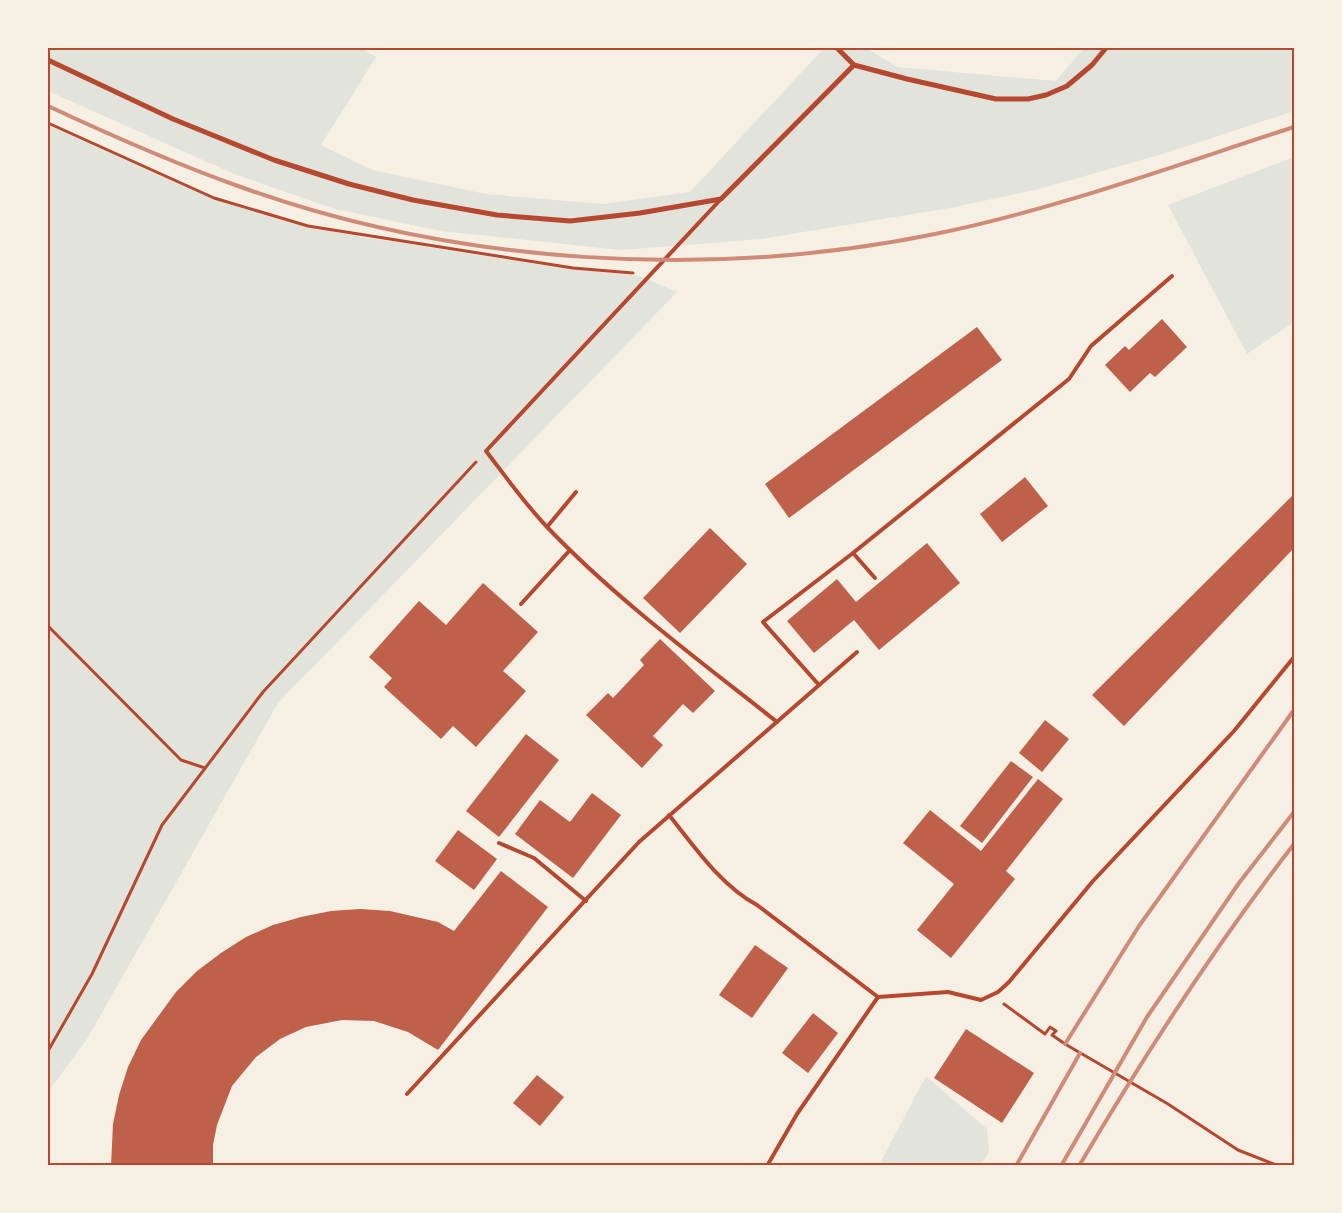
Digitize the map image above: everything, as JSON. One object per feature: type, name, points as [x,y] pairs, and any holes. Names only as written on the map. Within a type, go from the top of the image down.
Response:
[{"type":"street","points":[[837,48],[854,64],[907,80],[996,98],[1028,99],[1046,95],[1067,86],[1092,65],[1106,48]]},
{"type":"street","points":[[48,60],[173,119],[274,160],[349,184],[413,200],[497,215],[570,221],[640,213],[721,199],[854,64]]},
{"type":"lane","points":[[721,199],[486,451],[547,527],[570,550],[675,641],[777,722]]},
{"type":"lane","points":[[819,685],[763,622],[853,554],[1069,379],[1091,346],[1172,276]]},
{"type":"lane","points":[[547,527],[576,492]]},
{"type":"lane","points":[[521,604],[570,550]]},
{"type":"lane","points":[[853,554],[875,578]]},
{"type":"lane","points":[[407,1094],[586,901],[669,815],[857,652]]},
{"type":"lane","points":[[669,815],[710,863],[744,898],[757,905],[878,997],[948,992],[975,1000],[992,996],[1009,982],[1093,882],[1234,731],[1294,657]]},
{"type":"lane","points":[[499,843],[534,858],[586,901]]},
{"type":"lane","points":[[767,1166],[797,1114],[878,997]]},
{"type":"path","points":[[48,123],[214,198],[308,226],[573,268],[651,274]]},
{"type":"path","points":[[48,1051],[92,974],[162,825],[263,692],[486,451]]},
{"type":"path","points":[[48,626],[181,760],[205,768]]},
{"type":"path","points":[[992,996],[1045,1034],[1050,1027],[1056,1031],[1052,1036],[1058,1040],[1168,1104],[1238,1150],[1279,1166]]},
{"type":"shaded area","points":[[48,48],[361,48],[376,57],[321,145],[372,170],[486,194],[603,204],[690,192],[824,48],[866,48],[897,67],[1056,81],[1084,48],[1294,48],[1294,111],[1166,153],[1039,189],[950,208],[761,239],[621,250],[441,231],[335,209],[234,174],[48,91]]},
{"type":"shaded area","points":[[48,125],[223,200],[287,220],[344,234],[556,267],[640,276],[677,292],[278,703],[87,1039],[48,1092]]},
{"type":"shaded area","points":[[1294,157],[1294,322],[1247,354],[1168,205]]},
{"type":"shaded area","points":[[926,1076],[987,1129],[989,1152],[981,1165],[879,1165]]},
{"type":"building","points":[[1162,319],[1187,347],[1155,377],[1150,373],[1130,392],[1105,365],[1125,346],[1129,350]]},
{"type":"building","points":[[977,327],[1002,360],[789,518],[765,484]]},
{"type":"building","points":[[1025,477],[1048,506],[1002,542],[980,514]]},
{"type":"building","points":[[1294,494],[1294,548],[1124,726],[1092,695]]},
{"type":"building","points":[[710,528],[747,564],[680,633],[643,598]]},
{"type":"building","points":[[927,543],[960,583],[879,650],[854,620],[814,653],[787,621],[837,579],[856,602]]},
{"type":"building","points":[[483,583],[538,632],[503,671],[526,691],[476,747],[453,726],[441,739],[384,687],[392,678],[369,657],[419,601],[446,625]]},
{"type":"building","points":[[660,639],[715,691],[693,713],[683,704],[653,736],[663,745],[642,768],[586,715],[608,693],[613,698],[644,665],[640,660]]},
{"type":"building","points":[[1045,720],[1069,739],[1042,772],[1019,753]]},
{"type":"building","points":[[526,734],[559,760],[499,837],[466,811]]},
{"type":"building","points":[[1011,761],[1033,777],[982,843],[960,826]]},
{"type":"building","points":[[1038,779],[1063,799],[1006,871],[1015,879],[951,958],[917,930],[954,884],[903,843],[930,810],[981,851]]},
{"type":"building","points":[[592,793],[621,815],[573,878],[515,834],[540,800],[570,822]]},
{"type":"building","points":[[458,830],[497,859],[474,890],[435,861]]},
{"type":"building","points":[[501,871],[548,907],[438,1050],[408,1032],[374,1021],[342,1020],[306,1027],[280,1039],[256,1057],[232,1086],[217,1125],[213,1145],[213,1166],[111,1166],[113,1124],[119,1095],[128,1067],[141,1040],[176,992],[197,971],[246,937],[273,925],[331,911],[360,909],[390,911],[438,922],[454,931]]},
{"type":"building","points":[[755,945],[788,968],[752,1018],[719,995]]},
{"type":"building","points":[[813,1013],[838,1033],[808,1073],[782,1053]]},
{"type":"building","points":[[966,1029],[1034,1073],[1002,1123],[934,1078]]},
{"type":"building","points":[[537,1075],[564,1097],[540,1126],[513,1103]]},
{"type":"railway","points":[[48,106],[190,168],[321,213],[407,233],[495,248],[584,257],[673,260],[762,257],[849,248],[935,234],[981,224],[1071,199],[1294,127]]},
{"type":"railway","points":[[1065,1044],[1139,926],[1294,710]]},
{"type":"railway","points":[[1061,1166],[1147,1017],[1239,883],[1294,812]]},
{"type":"railway","points":[[1079,1166],[1129,1083],[1182,1001],[1236,922],[1294,844]]},
{"type":"railway","points":[[1016,1166],[1080,1053]]}]
